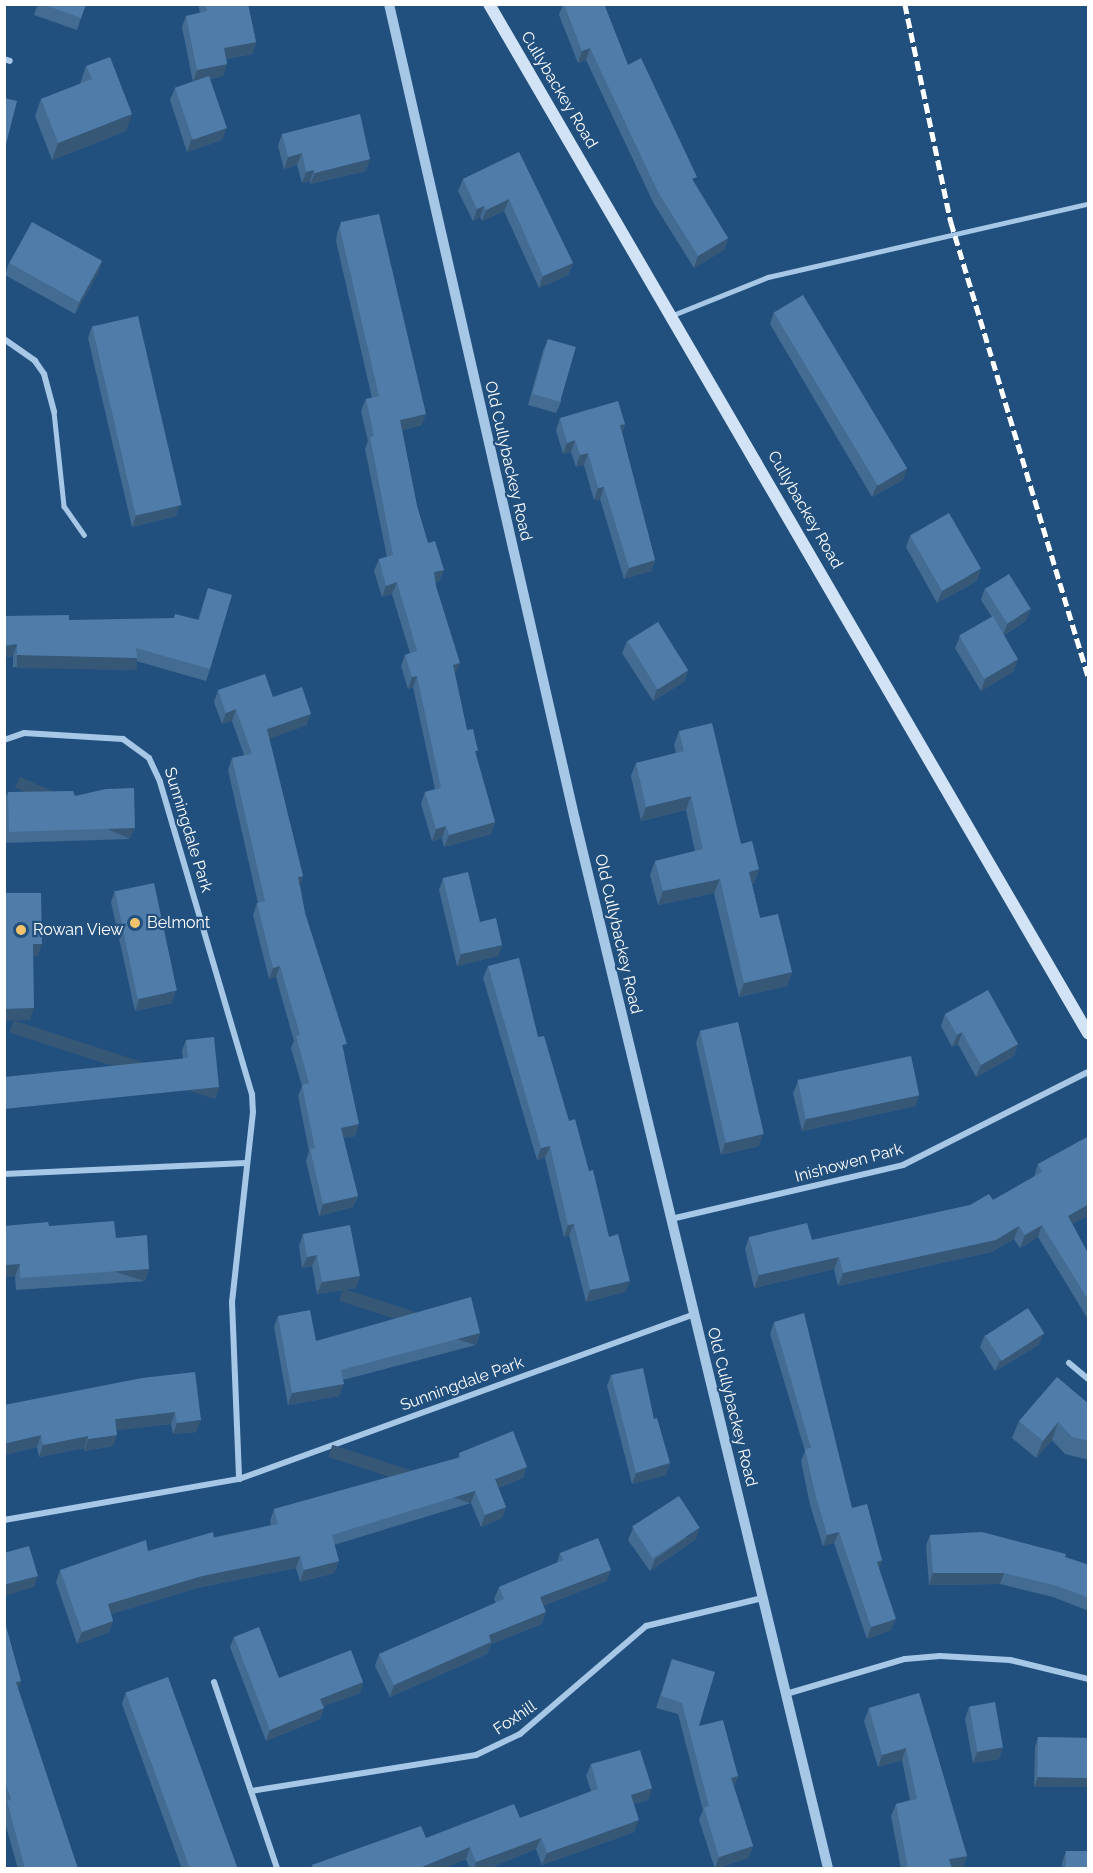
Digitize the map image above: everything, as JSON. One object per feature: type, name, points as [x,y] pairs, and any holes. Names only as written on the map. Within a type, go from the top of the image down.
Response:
[{"type":"main road","name":"Cullybackey Road","points":[[489,4],[673,315],[1089,1033]]},
{"type":"street","name":"Old Cullybackey Road","points":[[389,4],[575,820],[828,1869]]},
{"type":"street","points":[[4,339],[35,361],[44,374],[54,412]]},
{"type":"street","name":"Sunningdale Park","points":[[4,740],[24,733],[115,737],[137,747],[154,766],[250,1086],[253,1112],[231,1321],[239,1479]]},
{"type":"street","name":"Inishowen Park","points":[[670,1219],[903,1165],[1089,1072]]},
{"type":"street","points":[[4,1174],[246,1163]]},
{"type":"street","name":"Sunningdale Park","points":[[4,1520],[239,1479],[694,1314]]},
{"type":"street","points":[[1069,1363],[1089,1379]]},
{"type":"street","name":"Foxhill","points":[[251,1791],[476,1755],[520,1734],[646,1626],[763,1598]]},
{"type":"street","points":[[786,1694],[905,1659],[939,1656],[1010,1660],[1089,1679]]},
{"type":"street","points":[[214,1682],[277,1869]]},
{"type":"lane","points":[[673,315],[768,277],[1089,204]]},
{"type":"lane","points":[[54,412],[64,506],[84,535]]},
{"type":"building","points":[[42,4],[86,4],[81,18]]},
{"type":"building","points":[[205,4],[248,4],[256,42],[224,48],[227,64],[197,70],[186,16],[207,11]]},
{"type":"building","points":[[564,4],[604,4],[628,65],[641,58],[697,177],[692,179],[728,238],[698,256],[658,192],[590,48],[582,51]]},
{"type":"building","points":[[110,57],[132,114],[58,143],[41,99],[92,79],[86,66]]},
{"type":"building","points":[[209,76],[227,128],[193,140],[175,88]]},
{"type":"building","points":[[4,98],[17,101],[5,148],[4,148]]},
{"type":"building","points":[[360,114],[370,159],[315,173],[314,170],[306,172],[302,153],[288,157],[282,134]]},
{"type":"building","points":[[519,152],[573,263],[543,276],[509,199],[486,210],[484,206],[477,209],[463,179]]},
{"type":"building","points":[[379,214],[426,414],[400,420],[417,506],[428,543],[435,541],[444,570],[434,572],[436,586],[460,663],[453,665],[467,730],[473,729],[478,751],[475,751],[495,822],[449,835],[446,826],[436,829],[425,792],[441,788],[417,676],[412,677],[405,655],[417,651],[397,582],[386,586],[379,559],[393,555],[370,437],[374,436],[366,399],[379,396],[340,229],[341,222]]},
{"type":"building","points":[[32,222],[102,261],[79,302],[9,263]]},
{"type":"building","points":[[803,295],[907,468],[878,486],[774,313]]},
{"type":"building","points":[[138,316],[182,505],[136,516],[92,327]]},
{"type":"building","points":[[548,339],[576,347],[560,402],[532,394]]},
{"type":"building","points":[[618,401],[625,424],[620,425],[655,560],[629,568],[604,487],[598,488],[588,453],[580,455],[575,440],[567,443],[560,418]]},
{"type":"building","points":[[949,513],[981,568],[942,591],[910,536]]},
{"type":"building","points":[[1009,574],[1031,609],[1007,624],[985,589]]},
{"type":"building","points":[[208,588],[232,595],[210,669],[136,648],[137,658],[17,655],[17,644],[4,646],[4,616],[69,615],[69,620],[174,618],[175,614],[199,620]]},
{"type":"building","points":[[993,616],[1018,659],[984,679],[959,636]]},
{"type":"building","points":[[658,622],[688,670],[658,689],[627,641]]},
{"type":"building","points":[[265,674],[273,697],[302,687],[311,714],[267,729],[303,876],[298,877],[305,913],[347,1044],[342,1045],[359,1124],[341,1128],[358,1196],[323,1204],[310,1149],[315,1148],[302,1085],[309,1083],[296,1036],[300,1035],[280,966],[273,968],[257,903],[265,901],[232,758],[252,754],[236,709],[226,713],[218,690]]},
{"type":"building","points":[[712,723],[741,844],[752,841],[759,869],[749,872],[760,918],[778,914],[792,972],[744,983],[720,879],[663,891],[655,861],[703,849],[691,796],[646,807],[636,763],[684,751],[679,731]]},
{"type":"building","points":[[134,788],[135,828],[9,832],[8,792],[73,791],[75,796],[106,789]]},
{"type":"building","points":[[468,872],[480,922],[496,918],[502,945],[461,954],[443,878]]},
{"type":"building","points":[[154,883],[177,991],[138,999],[115,891]]},
{"type":"building","points":[[4,893],[41,893],[42,944],[33,944],[34,1008],[4,1009]]},
{"type":"building","points":[[519,958],[538,1037],[544,1036],[569,1121],[575,1119],[589,1171],[593,1170],[609,1237],[618,1234],[630,1281],[590,1290],[574,1224],[568,1225],[550,1146],[541,1148],[488,966]]},
{"type":"building","points":[[988,990],[1018,1044],[981,1065],[962,1032],[957,1035],[945,1014]]},
{"type":"building","points":[[738,1022],[764,1134],[726,1143],[700,1031]]},
{"type":"building","points":[[214,1037],[219,1087],[4,1109],[4,1077],[188,1058],[186,1040]]},
{"type":"building","points":[[911,1056],[919,1095],[806,1119],[798,1080]]},
{"type":"building","points":[[1089,1136],[1089,1204],[1068,1216],[1089,1255],[1089,1301],[1042,1225],[1025,1235],[1019,1226],[996,1240],[843,1273],[839,1257],[759,1275],[749,1237],[807,1223],[812,1240],[970,1205],[989,1194],[993,1200],[1042,1172],[1038,1164]]},
{"type":"building","points":[[114,1221],[116,1238],[147,1235],[149,1269],[20,1278],[20,1264],[4,1265],[4,1226],[48,1222],[49,1226]]},
{"type":"building","points":[[350,1225],[360,1276],[322,1282],[317,1255],[307,1257],[303,1234]]},
{"type":"building","points":[[471,1297],[480,1333],[341,1370],[344,1384],[292,1393],[278,1316],[310,1310],[316,1341]]},
{"type":"building","points":[[1028,1308],[1044,1333],[1002,1361],[985,1336]]},
{"type":"building","points":[[804,1313],[852,1508],[867,1504],[882,1560],[877,1562],[896,1619],[871,1627],[839,1532],[827,1535],[805,1449],[811,1448],[774,1322]]},
{"type":"building","points":[[643,1368],[654,1419],[657,1418],[670,1463],[636,1473],[611,1375]]},
{"type":"building","points":[[195,1372],[201,1420],[177,1423],[175,1412],[115,1419],[117,1435],[88,1439],[88,1436],[43,1445],[41,1435],[4,1444],[4,1405],[142,1378]]},
{"type":"building","points":[[1057,1377],[1089,1404],[1089,1441],[1072,1437],[1058,1422],[1043,1441],[1019,1421]]},
{"type":"building","points":[[513,1431],[527,1467],[495,1479],[506,1507],[485,1515],[475,1491],[332,1535],[339,1561],[304,1570],[300,1556],[202,1576],[108,1604],[113,1621],[82,1632],[60,1570],[146,1540],[148,1551],[213,1532],[214,1538],[278,1524],[274,1509],[461,1457],[459,1453]]},
{"type":"building","points":[[679,1496],[700,1528],[653,1558],[632,1526]]},
{"type":"building","points":[[982,1532],[1066,1554],[1065,1557],[1089,1565],[1089,1598],[1057,1586],[1004,1573],[933,1573],[930,1535]]},
{"type":"building","points":[[598,1538],[611,1570],[540,1597],[546,1612],[489,1635],[491,1642],[394,1685],[379,1654],[504,1599],[499,1587],[563,1560],[560,1553]]},
{"type":"building","points":[[29,1546],[38,1576],[4,1585],[4,1553]]},
{"type":"building","points":[[4,1619],[21,1681],[16,1682],[78,1869],[25,1869],[7,1801],[11,1799],[4,1780]]},
{"type":"building","points":[[259,1627],[279,1678],[351,1650],[363,1682],[320,1699],[324,1708],[270,1730],[234,1637]]},
{"type":"building","points":[[672,1659],[715,1672],[699,1726],[723,1720],[738,1776],[731,1778],[753,1846],[719,1857],[704,1808],[709,1806],[682,1703],[661,1696]]},
{"type":"building","points":[[168,1677],[238,1868],[190,1868],[126,1692]]},
{"type":"building","points":[[919,1693],[967,1856],[949,1859],[952,1869],[908,1869],[896,1804],[917,1799],[906,1748],[882,1755],[869,1708]]},
{"type":"building","points":[[995,1702],[1003,1747],[977,1752],[969,1707]]},
{"type":"building","points":[[1038,1737],[1088,1738],[1088,1778],[1037,1777]]},
{"type":"building","points":[[640,1750],[652,1788],[631,1795],[639,1820],[547,1853],[541,1838],[476,1862],[470,1847],[417,1869],[314,1869],[312,1865],[421,1826],[426,1838],[514,1804],[520,1818],[598,1789],[591,1764]]},
{"type":"building","points":[[1066,1851],[1088,1851],[1088,1868],[1066,1868]]},
{"type":"railway","points":[[905,4],[951,222],[1088,676]]},
{"type":"place","name":"Belmont","points":[[135,923]]},
{"type":"place","name":"Rowan View","points":[[21,930]]}]
